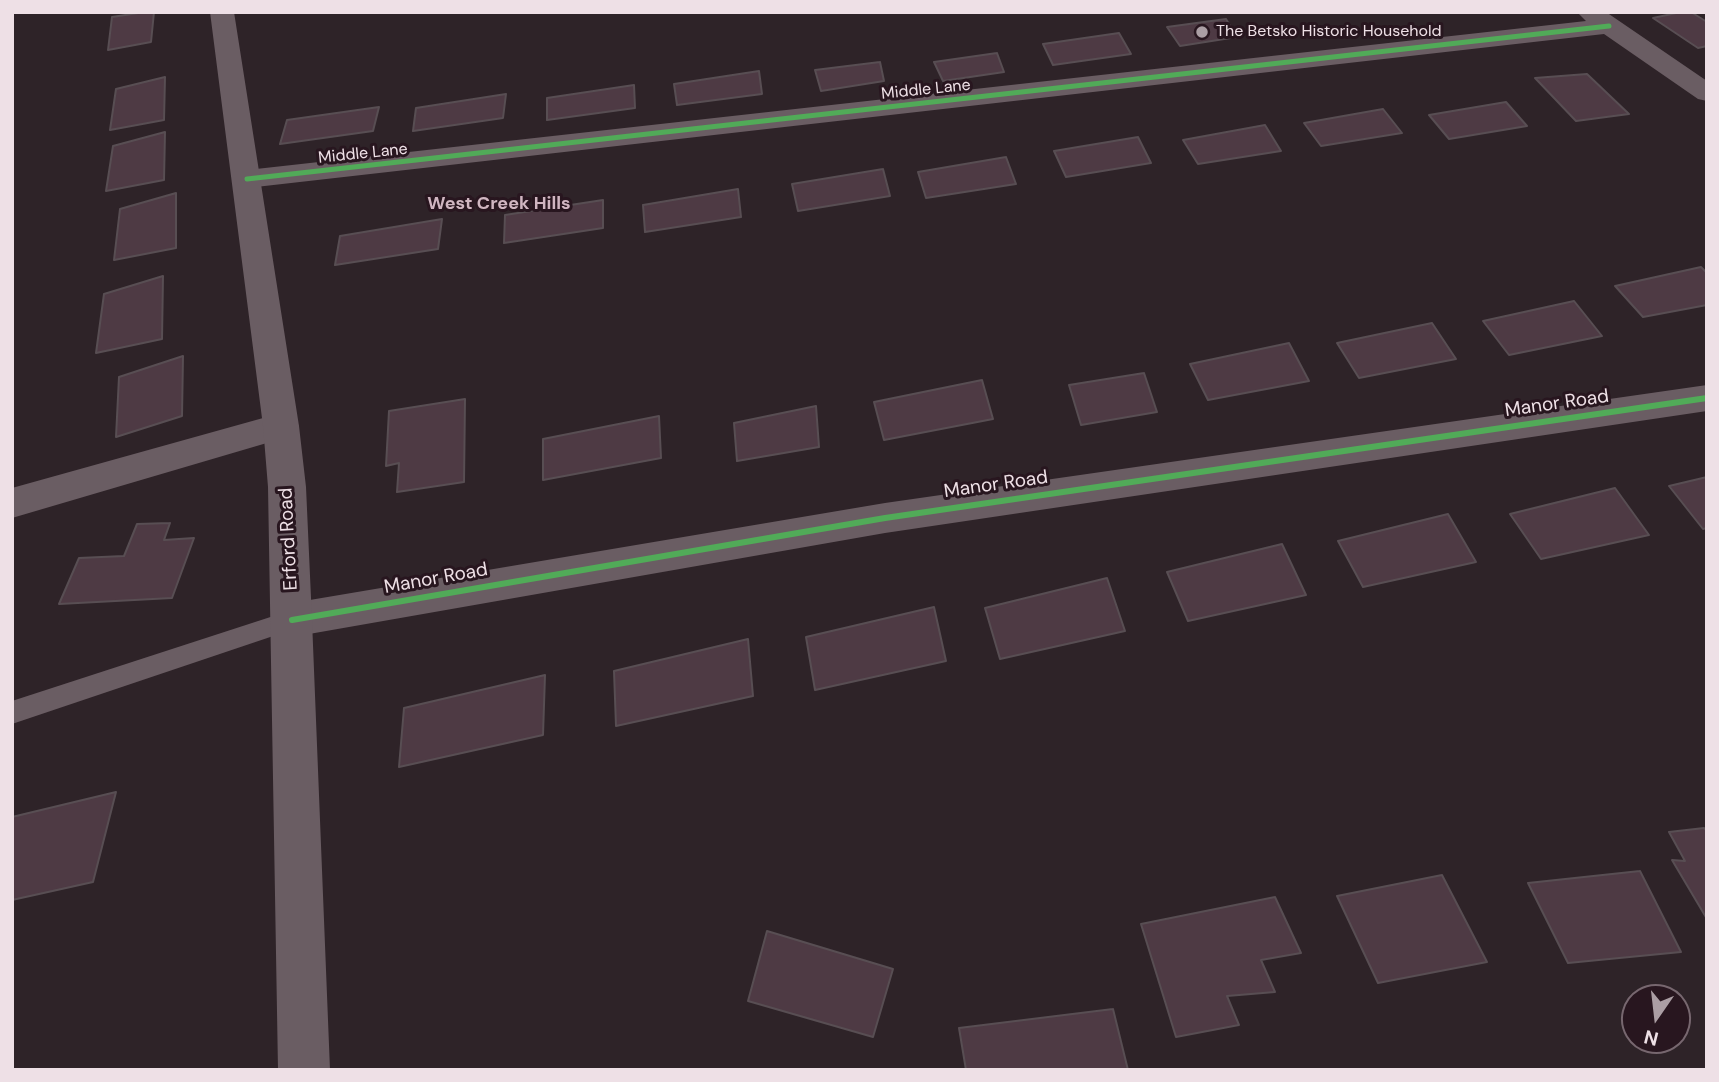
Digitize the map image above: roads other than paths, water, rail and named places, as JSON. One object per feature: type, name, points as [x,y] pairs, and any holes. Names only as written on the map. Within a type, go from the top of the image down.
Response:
[{"type":"street","name":"Erford Road","points":[[222,12],[281,426],[292,620],[304,1070]]},
{"type":"street","name":"Middle Lane","points":[[247,179],[1599,19]]},
{"type":"street","points":[[1599,19],[1707,93]]},
{"type":"street","name":"Manor Road","points":[[292,620],[885,518],[1707,398]]},
{"type":"street","points":[[12,503],[281,426]]},
{"type":"lane","points":[[12,713],[292,620]]},
{"type":"place","name":"The Betsko Historic Household","points":[[1202,32]]},
{"type":"district","name":"West Creek Hills","points":[[499,204]]}]
